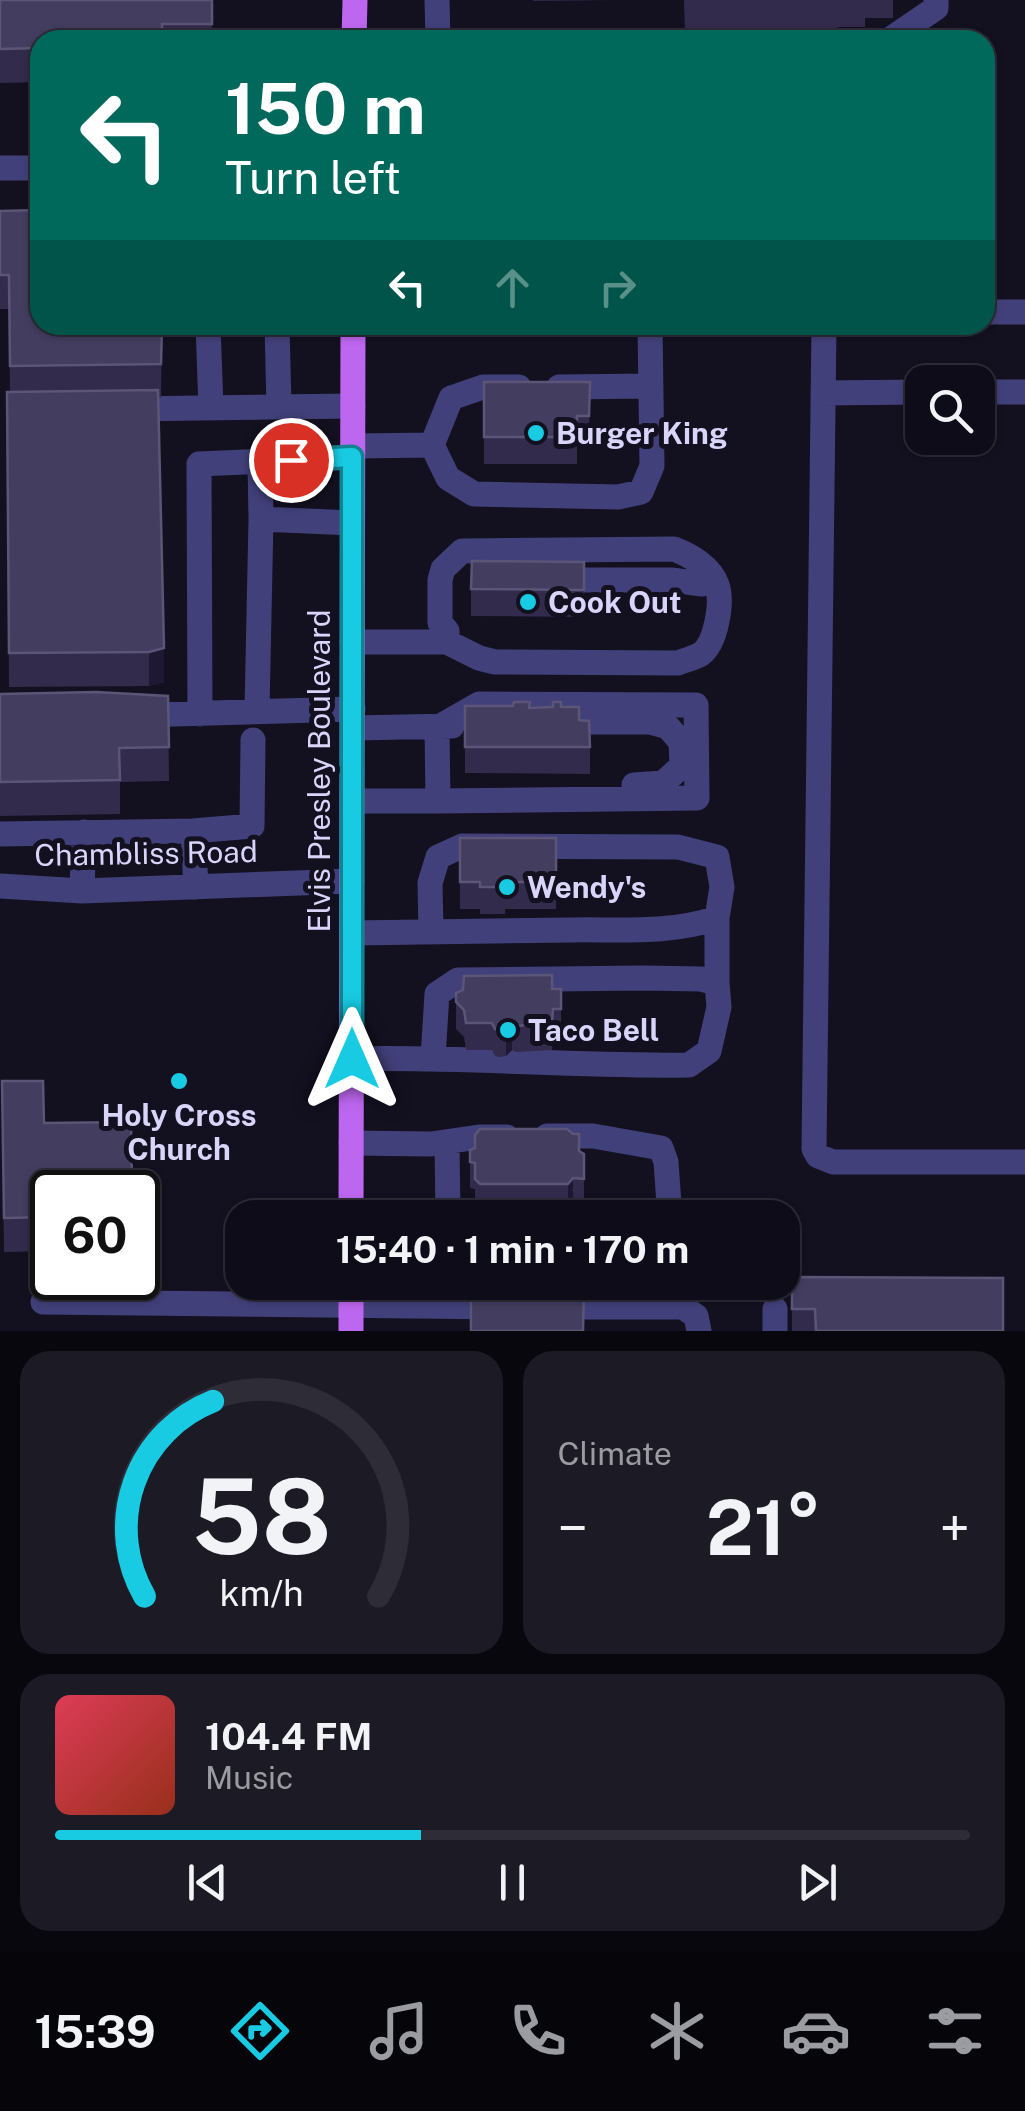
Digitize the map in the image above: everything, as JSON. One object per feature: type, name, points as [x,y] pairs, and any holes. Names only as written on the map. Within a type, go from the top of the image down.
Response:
[{"type":"main road","points":[[354,0],[354,30]]},
{"type":"main road","name":"Elvis Presley Boulevard","points":[[352,335],[352,1200]]},
{"type":"street","points":[[438,0],[438,30]]},
{"type":"street","points":[[904,30],[936,8],[936,0]]},
{"type":"street","points":[[0,168],[30,168]]},
{"type":"street","points":[[995,312],[1025,312]]},
{"type":"street","points":[[208,335],[211,408]]},
{"type":"street","points":[[277,335],[279,407]]},
{"type":"street","points":[[650,335],[651,386],[652,466],[641,492],[618,496],[474,494],[448,478],[432,445],[451,398],[483,387],[651,386]]},
{"type":"street","points":[[824,335],[814,1149],[818,1156],[833,1162],[1025,1162]]},
{"type":"street","points":[[824,393],[905,392]]},
{"type":"street","points":[[995,392],[1025,392]]},
{"type":"street","points":[[96,410],[352,406]]},
{"type":"street","points":[[200,714],[199,464],[432,445]]},
{"type":"street","points":[[257,710],[260,462]]},
{"type":"street","points":[[261,519],[352,523]]},
{"type":"street","points":[[447,637],[440,623],[440,580],[443,569],[462,551],[674,549],[701,564],[717,584],[710,591]]},
{"type":"street","points":[[352,642],[447,637],[495,662],[678,663],[703,653],[717,630],[710,591],[672,562],[474,562],[458,568],[464,580],[447,637]]},
{"type":"street","points":[[533,580],[671,580],[710,591]]},
{"type":"street","points":[[352,800],[697,798],[696,705],[479,704],[437,728]]},
{"type":"street","points":[[109,715],[257,710],[437,728],[477,722],[650,722],[668,726],[681,742],[682,766],[664,783],[609,788],[578,800]]},
{"type":"street","points":[[437,728],[438,801]]},
{"type":"street","points":[[0,834],[193,831],[252,826],[254,740]]},
{"type":"street","points":[[193,831],[196,887]]},
{"type":"street","points":[[82,892],[84,832]]},
{"type":"street","points":[[352,1059],[433,1057],[524,1064],[689,1065],[709,1051],[719,1007],[717,918],[722,887],[717,857],[678,847],[462,846],[438,857],[430,884],[431,932]]},
{"type":"street","name":"Chambliss Road","points":[[0,886],[82,892],[352,881]]},
{"type":"street","points":[[352,932],[686,928],[717,918]]},
{"type":"street","points":[[433,1057],[438,994],[458,980],[644,978],[717,983]]},
{"type":"street","points":[[352,1143],[430,1144],[480,1137],[593,1136],[661,1148],[669,1200]]},
{"type":"street","points":[[447,1142],[448,1200]]},
{"type":"street","points":[[43,1302],[351,1307],[436,1319],[684,1308],[696,1316],[699,1331]]},
{"type":"building","points":[[0,0],[212,0],[212,24],[162,24],[162,30],[30,30],[30,48],[0,49]]},
{"type":"building","points":[[30,210],[30,335],[162,335],[161,364],[10,366],[9,275],[0,275],[0,211]]},
{"type":"building","points":[[484,382],[590,382],[589,416],[577,416],[577,437],[484,437]]},
{"type":"building","points":[[158,390],[164,648],[149,652],[9,653],[7,392]]},
{"type":"building","points":[[472,561],[584,562],[584,590],[471,589]]},
{"type":"building","points":[[96,692],[168,696],[169,747],[119,748],[120,780],[0,782],[0,694]]},
{"type":"building","points":[[514,702],[530,702],[529,708],[553,707],[553,702],[561,702],[561,707],[579,707],[579,720],[589,721],[590,747],[465,747],[465,706],[513,706]]},
{"type":"building","points":[[460,838],[556,838],[556,882],[505,882],[505,887],[480,887],[480,882],[460,882]]},
{"type":"building","points":[[552,975],[552,989],[561,989],[561,1009],[553,1009],[552,1023],[512,1023],[500,1031],[492,1023],[466,1023],[464,1010],[456,1002],[456,993],[463,990],[464,976]]},
{"type":"building","points":[[2,1081],[43,1081],[44,1123],[131,1122],[132,1170],[30,1170],[30,1217],[4,1218]]},
{"type":"building","points":[[480,1129],[567,1129],[579,1134],[584,1179],[573,1178],[568,1184],[480,1184],[475,1179],[475,1163],[470,1162],[470,1150],[475,1148],[475,1135]]},
{"type":"building","points":[[800,1277],[1003,1278],[1003,1331],[816,1331],[815,1309],[792,1309],[792,1300],[800,1300]]},
{"type":"building","points":[[471,1300],[584,1300],[583,1331],[471,1331]]},
{"type":"place","name":"Burger King","points":[[536,433]]},
{"type":"place","name":"Cook Out","points":[[528,602]]},
{"type":"place","name":"Wendy's","points":[[507,887]]},
{"type":"place","name":"Taco Bell","points":[[508,1030]]},
{"type":"place","name":"Holy Cross Church","points":[[179,1081]]},
{"type":"route","points":[[291,460],[352,457],[352,1059]]}]
